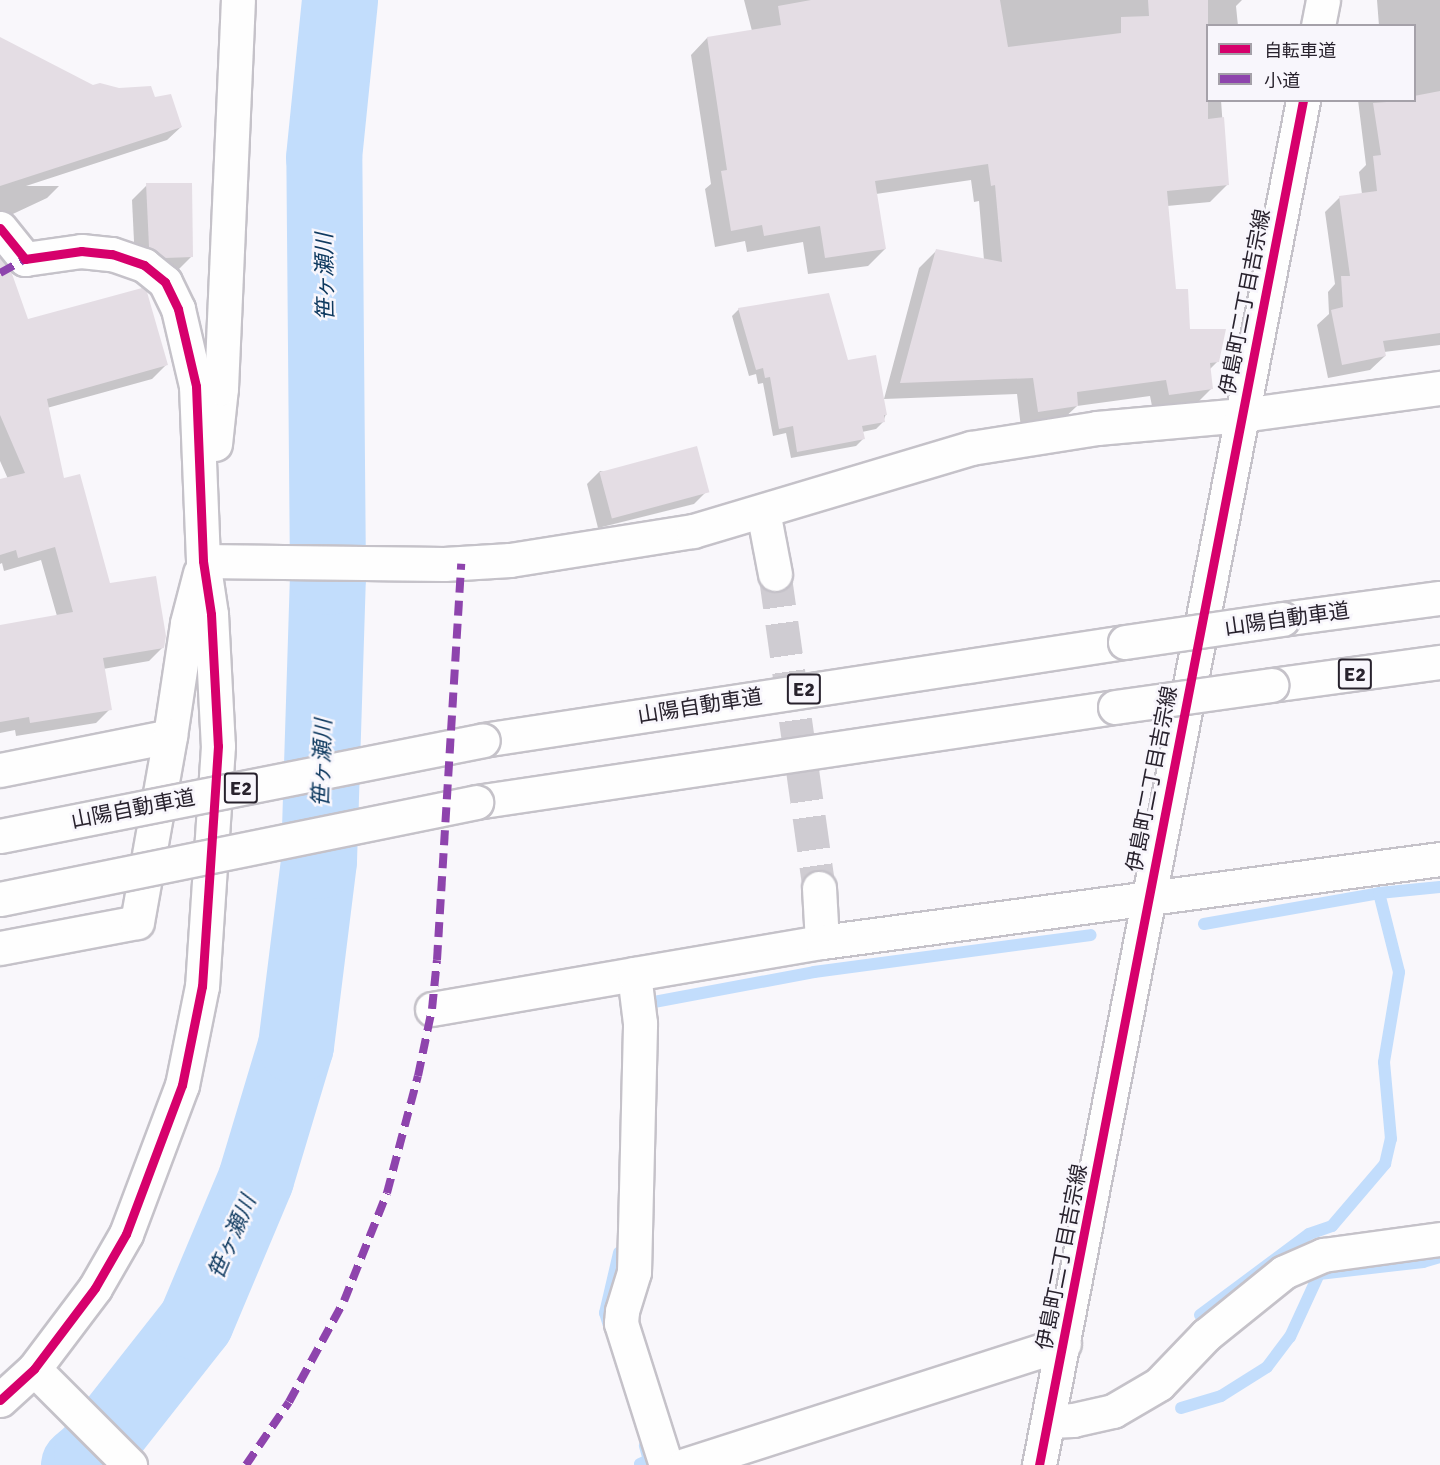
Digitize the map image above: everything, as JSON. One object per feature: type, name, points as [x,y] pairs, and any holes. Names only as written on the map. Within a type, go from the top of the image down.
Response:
[{"type":"main road","points":[[0,1400],[45,1378],[126,1234],[182,1085],[202,986],[218,746],[212,614],[217,562],[221,388],[238,0]]},
{"type":"main road","points":[[1318,24],[1323,0]]},
{"type":"main road","name":"伊島町二丁目吉宗線","points":[[1039,1465],[1303,102]]},
{"type":"main road","points":[[0,228],[24,259],[81,251],[112,254],[144,266],[165,282],[178,309],[196,386],[217,562],[187,623],[170,736],[137,921],[0,948]]},
{"type":"main road","points":[[217,562],[444,564],[510,560],[693,531],[971,448],[1097,428],[1242,415],[1440,388]]},
{"type":"main road","points":[[762,511],[775,574]]},
{"type":"main road","name":"山陽自動車道","points":[[0,836],[483,740],[1125,642],[1440,598]]},
{"type":"main road","name":"E2","points":[[0,899],[476,802],[1115,707],[1440,662]]},
{"type":"main road","points":[[0,770],[170,736]]},
{"type":"main road","points":[[432,1009],[636,994],[822,942],[1440,860]]},
{"type":"main road","points":[[819,888],[822,942]]},
{"type":"main road","points":[[636,994],[634,1272],[622,1311],[621,1323],[666,1465]]},
{"type":"main road","points":[[1048,1421],[1073,1420],[1113,1411],[1159,1384],[1206,1335],[1284,1272],[1323,1255],[1440,1239]]},
{"type":"main road","points":[[685,1465],[1064,1343]]},
{"type":"main road","points":[[45,1378],[130,1465]]},
{"type":"building","points":[[811,0],[1000,0],[1008,47],[1121,33],[1121,17],[1149,16],[1148,0],[1208,0],[1206,102],[1208,102],[1208,119],[1224,117],[1229,185],[1167,191],[1176,289],[1188,289],[1190,329],[1226,329],[1219,362],[1210,363],[1213,389],[1169,395],[1166,380],[1077,392],[1078,406],[1038,412],[1033,378],[900,383],[936,249],[1002,262],[995,185],[991,186],[988,164],[875,181],[886,249],[825,258],[820,226],[764,236],[762,225],[731,231],[721,171],[727,170],[707,37],[781,25],[778,6]]},
{"type":"building","points":[[0,37],[93,85],[100,83],[119,88],[151,86],[155,97],[171,94],[182,127],[0,186]]},
{"type":"building","points":[[1440,91],[1440,333],[1383,341],[1386,356],[1342,365],[1331,310],[1343,307],[1341,276],[1350,276],[1339,196],[1377,191],[1373,156],[1381,155],[1373,103],[1416,102],[1416,96]]},
{"type":"building","points":[[146,183],[192,183],[193,257],[165,258],[149,247]]},
{"type":"building","points":[[0,258],[11,271],[28,319],[142,288],[147,292],[168,365],[47,399],[64,478],[80,474],[110,583],[156,576],[166,636],[164,648],[103,658],[112,710],[30,723],[29,717],[0,722],[0,625],[73,612],[55,547],[18,558],[16,550],[0,555],[0,479],[25,473],[0,415]]},
{"type":"building","points":[[829,293],[848,360],[876,355],[887,415],[884,415],[885,422],[862,426],[865,439],[797,452],[793,426],[779,429],[770,377],[765,378],[763,368],[756,370],[738,308]]},
{"type":"building","points":[[697,446],[709,492],[612,519],[599,472]]},
{"type":"waterway","name":"笹ヶ瀬川","points":[[79,1465],[92,1454],[196,1322],[256,1179],[296,1046],[319,861],[328,577],[324,158],[340,0]]},
{"type":"waterway","points":[[1204,924],[1379,893],[1440,887]]},
{"type":"waterway","points":[[1200,1315],[1309,1234],[1332,1226],[1385,1164],[1391,1139],[1384,1062],[1399,972],[1379,893]]},
{"type":"waterway","points":[[638,1005],[814,972],[1091,935]]},
{"type":"waterway","points":[[610,1329],[605,1313],[619,1253]]},
{"type":"waterway","points":[[1181,1408],[1221,1396],[1267,1367],[1290,1337],[1319,1274],[1423,1262],[1440,1257]]},
{"type":"waterway","points":[[640,1464],[649,1460],[645,1446]]},
{"type":"tunnel","points":[[775,574],[819,888]]},
{"type":"marked path","points":[[0,273],[25,259]]},
{"type":"marked path","points":[[246,1465],[289,1402],[344,1301],[387,1193],[418,1076],[432,1009],[437,960],[461,564]]},
{"type":"cycle path","points":[[1039,1465],[1303,102]]},
{"type":"cycle path","points":[[0,228],[25,259],[81,251],[112,254],[144,265],[165,282],[178,309],[196,386],[203,561],[211,614],[218,746],[202,986],[182,1085],[126,1234],[95,1288],[34,1369],[0,1400]]}]
